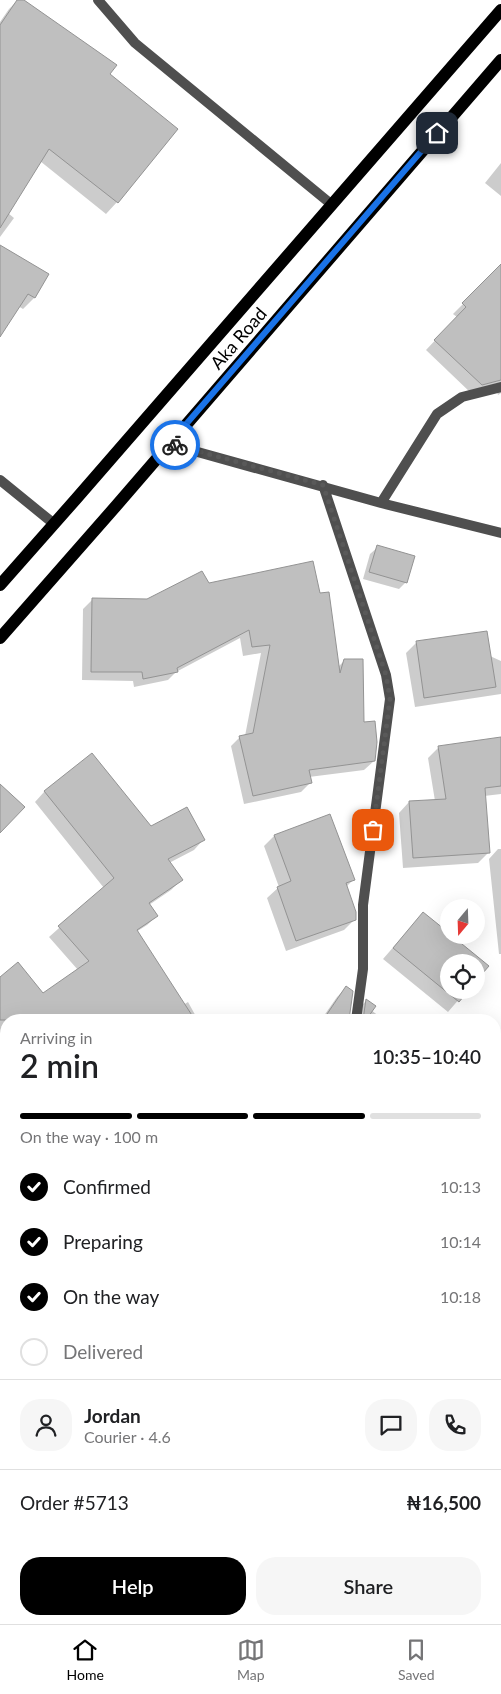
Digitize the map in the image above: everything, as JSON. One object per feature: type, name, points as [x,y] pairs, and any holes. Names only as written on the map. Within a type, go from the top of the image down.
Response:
[{"type":"main road","name":"Aka Road","points":[[0,585],[501,10]]},
{"type":"main road","name":"Aka Road","points":[[0,638],[501,60]]},
{"type":"street","points":[[98,0],[135,43],[331,204]]},
{"type":"street","points":[[382,503],[437,414],[462,397],[501,387]]},
{"type":"street","points":[[169,444],[323,485],[382,503],[501,533]]},
{"type":"street","points":[[0,480],[53,523]]},
{"type":"street","points":[[323,485],[386,675],[390,699],[363,905],[363,969],[357,1014]]},
{"type":"building","points":[[17,0],[24,0],[117,65],[110,74],[178,129],[118,203],[49,149],[0,228],[0,25]]},
{"type":"building","points":[[0,245],[49,274],[35,298],[28,294],[0,337]]},
{"type":"building","points":[[501,264],[501,380],[482,385],[434,340],[466,307],[462,303]]},
{"type":"building","points":[[377,545],[415,556],[407,583],[369,572]]},
{"type":"building","points":[[313,561],[320,593],[329,592],[340,673],[344,659],[363,659],[364,722],[375,721],[377,742],[375,761],[309,770],[312,783],[253,796],[239,736],[253,733],[270,645],[252,647],[249,630],[177,668],[178,672],[143,679],[142,672],[91,672],[92,598],[147,599],[202,571],[209,583]]},
{"type":"building","points":[[487,631],[496,687],[424,698],[416,641]]},
{"type":"building","points":[[501,737],[501,786],[485,788],[490,853],[413,858],[409,801],[446,799],[438,746]]},
{"type":"building","points":[[92,753],[151,826],[187,807],[205,840],[168,859],[183,880],[149,903],[158,916],[137,930],[191,1014],[0,1014],[0,977],[18,962],[43,993],[89,961],[58,926],[114,878],[44,791]]},
{"type":"building","points":[[0,784],[25,807],[0,833]]},
{"type":"building","points":[[330,814],[355,880],[346,883],[356,912],[356,920],[296,941],[277,887],[291,881],[274,835]]},
{"type":"building","points":[[423,912],[440,926],[440,944],[462,944],[474,954],[440,954],[440,986],[393,948]]},
{"type":"building","points":[[485,963],[489,966],[485,971]]},
{"type":"building","points":[[346,986],[353,991],[350,1014],[327,1014]]},
{"type":"building","points":[[366,999],[376,1006],[370,1014],[364,1014]]},
{"type":"way so far","points":[[175,445],[323,485],[386,675],[390,699],[373,830]]},
{"type":"route","points":[[175,445],[169,444],[437,133]]}]
